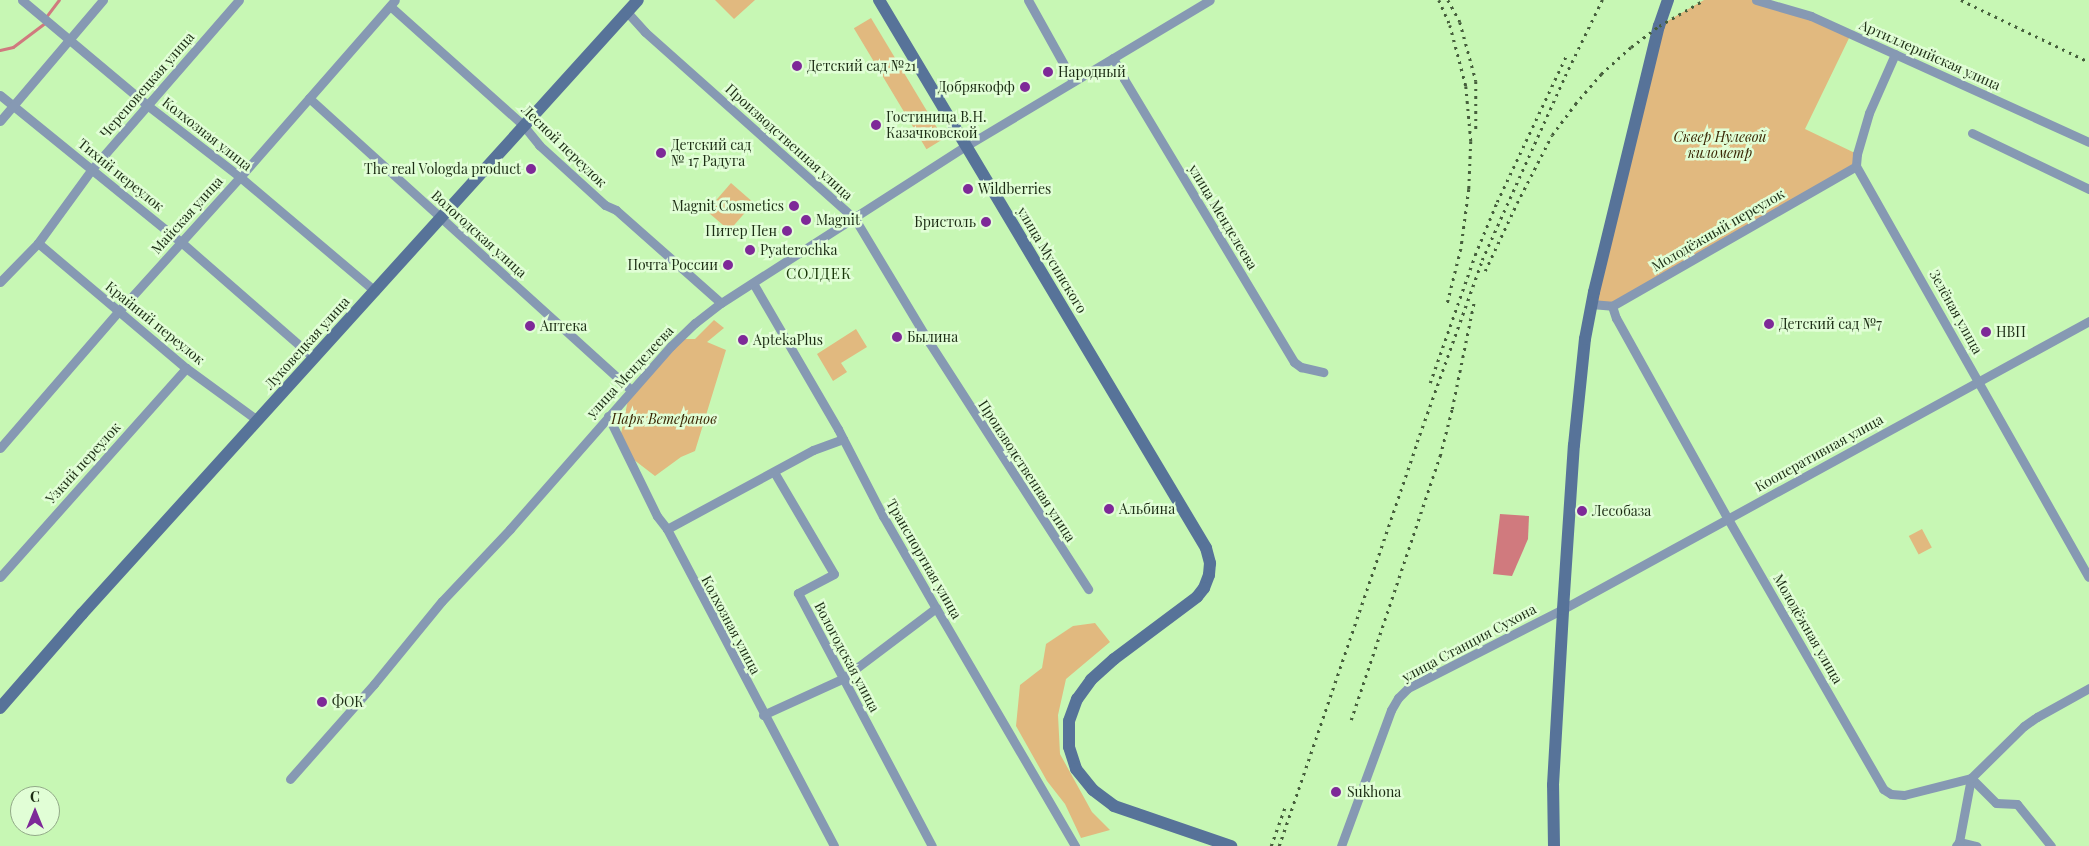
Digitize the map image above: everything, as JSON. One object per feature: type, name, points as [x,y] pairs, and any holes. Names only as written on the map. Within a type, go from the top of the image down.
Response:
[{"type":"street","name":"Колхозная улица","points":[[22,0],[147,105],[240,177],[374,291]]},
{"type":"street","points":[[0,121],[103,0]]},
{"type":"street","name":"Череповецкая улица","points":[[0,282],[38,243],[92,169],[239,0]]},
{"type":"street","name":"Луковецкая улица","points":[[0,708],[257,420],[638,0]]},
{"type":"street","name":"улица Мусинского","points":[[879,0],[1200,535],[1210,563],[1209,575],[1204,588],[1187,605],[1114,659],[1091,680],[1077,699],[1069,721],[1068,747],[1076,769],[1092,790],[1114,806],[1231,846]]},
{"type":"street","points":[[1028,0],[1073,81]]},
{"type":"street","name":"улица Менделеева","points":[[290,779],[374,684],[442,601],[510,529],[670,346],[721,302],[855,219],[966,146],[1210,0]]},
{"type":"street","points":[[1554,846],[1552,784],[1574,445],[1591,304],[1659,26],[1668,0]]},
{"type":"street","name":"Артиллерийская улица","points":[[1756,0],[1811,16],[2089,142]]},
{"type":"street","name":"Майская улица","points":[[0,448],[392,3]]},
{"type":"street","name":"Лесной переулок","points":[[392,3],[523,125],[539,146],[598,199],[616,210],[721,302]]},
{"type":"street","name":"Производственная улица","points":[[627,12],[645,32],[855,219],[929,342],[1088,589]]},
{"type":"street","points":[[1856,166],[1857,154],[1869,113],[1895,54]]},
{"type":"street","name":"улица Менделеева","points":[[1114,58],[1124,79],[1294,362],[1301,367],[1323,372]]},
{"type":"street","name":"Тихий переулок","points":[[0,95],[181,242],[314,358]]},
{"type":"street","name":"Вологодская улица","points":[[309,98],[631,390]]},
{"type":"street","points":[[1972,133],[2089,189]]},
{"type":"street","name":"Молодёжный переулок","points":[[1612,306],[1856,166]]},
{"type":"street","name":"Зелёная улица","points":[[1856,166],[2089,577]]},
{"type":"street","name":"Крайний переулок","points":[[38,243],[186,368],[257,420]]},
{"type":"street","name":"Транспортная улица","points":[[753,283],[843,439],[883,516],[1075,846]]},
{"type":"street","points":[[1591,304],[1612,306]]},
{"type":"street","name":"Молодёжная улица","points":[[1612,306],[1616,318],[1728,519],[1883,789],[1891,794],[1904,795],[1971,778]]},
{"type":"street","name":"Кооперативная улица","points":[[1563,610],[2089,321]]},
{"type":"street","name":"Узкий переулок","points":[[0,577],[186,368]]},
{"type":"street","name":"Колхозная улица","points":[[608,416],[652,507],[667,529],[763,715],[834,846]]},
{"type":"street","points":[[667,529],[812,450],[843,439]]},
{"type":"street","name":"Вологодская улица","points":[[774,472],[834,574],[798,594],[932,846]]},
{"type":"street","points":[[763,715],[842,679],[936,608]]},
{"type":"street","name":"улица Станция Сухона","points":[[1341,846],[1391,710],[1398,698],[1408,688],[1563,610]]},
{"type":"street","points":[[1977,846],[1957,844],[1971,778],[2031,722],[2088,690]]},
{"type":"street","points":[[1971,778],[1996,803],[2017,804],[2050,846]]},
{"type":"green space","points":[[715,0],[755,0],[734,19]]},
{"type":"green space","name":"Сквер Нулевой километр","points":[[1704,0],[1756,0],[1851,34],[1805,129],[1857,154],[1856,166],[1612,306],[1591,304],[1659,26]]},
{"type":"green space","points":[[871,18],[944,139],[926,149],[854,28]]},
{"type":"green space","points":[[731,183],[754,203],[729,231],[707,211]]},
{"type":"green space","name":"Парк Ветеранов","points":[[714,320],[724,328],[707,342],[726,350],[695,451],[681,457],[655,476],[629,456],[620,438],[628,400],[682,339],[695,339]]},
{"type":"green space","points":[[856,329],[867,347],[841,363],[847,372],[833,381],[817,354]]},
{"type":"green space","points":[[1922,529],[1932,548],[1919,555],[1909,536]]},
{"type":"green space","points":[[1095,623],[1110,642],[1066,679],[1058,715],[1060,754],[1092,812],[1110,830],[1081,838],[1065,804],[1047,781],[1016,726],[1020,685],[1042,668],[1046,644],[1073,626]]},
{"type":"shaded area","points":[[1500,514],[1529,516],[1528,539],[1512,576],[1493,574]]},
{"type":"waterway","points":[[46,17],[59,0]]},
{"type":"waterway","points":[[0,50],[13,47],[44,24]]},
{"type":"railway","points":[[1439,0],[1450,25],[1466,86],[1471,141],[1469,189],[1461,249],[1447,305]]},
{"type":"railway","points":[[1448,0],[1460,22],[1476,81],[1476,132]]},
{"type":"railway","points":[[1279,846],[1417,442],[1482,260],[1565,76],[1602,0]]},
{"type":"railway","points":[[1485,271],[1552,135],[1575,104],[1601,74],[1631,47],[1659,26],[1704,0]]},
{"type":"railway","points":[[1961,0],[2089,62]]},
{"type":"railway","points":[[1430,383],[1475,255],[1497,202],[1566,56]]},
{"type":"railway","points":[[1351,720],[1440,456],[1452,409],[1474,302]]},
{"type":"railway","points":[[1271,846],[1285,807]]},
{"type":"place","name":"Детский сад №21","points":[[797,66]]},
{"type":"place","name":"Народный","points":[[1048,72]]},
{"type":"place","name":"Добрякофф","points":[[1025,87]]},
{"type":"place","name":"Гостиница В.Н. Казачковской","points":[[876,125]]},
{"type":"place","name":"Детский сад № 17 Радуга","points":[[661,153]]},
{"type":"place","name":"The real Vologda product","points":[[531,169]]},
{"type":"place","name":"Wildberries","points":[[968,189]]},
{"type":"place","name":"Magnit Cosmetics","points":[[794,206]]},
{"type":"place","name":"Magnit","points":[[806,220]]},
{"type":"place","name":"Бристоль","points":[[986,222]]},
{"type":"place","name":"Питер Пен","points":[[787,231]]},
{"type":"place","name":"Pyaterochka","points":[[750,250]]},
{"type":"place","name":"Почта России","points":[[728,265]]},
{"type":"place","name":"Детский сад №7","points":[[1769,324]]},
{"type":"place","name":"Аптека","points":[[530,326]]},
{"type":"place","name":"НВП","points":[[1986,332]]},
{"type":"place","name":"Былина","points":[[897,337]]},
{"type":"place","name":"AptekaPlus","points":[[743,340]]},
{"type":"place","name":"Альбина","points":[[1109,509]]},
{"type":"place","name":"Лесобаза","points":[[1582,511]]},
{"type":"place","name":"ФОК","points":[[322,702]]},
{"type":"place","name":"Sukhona","points":[[1336,792]]},
{"type":"district","name":"СОЛДЕК","points":[[819,274]]}]
